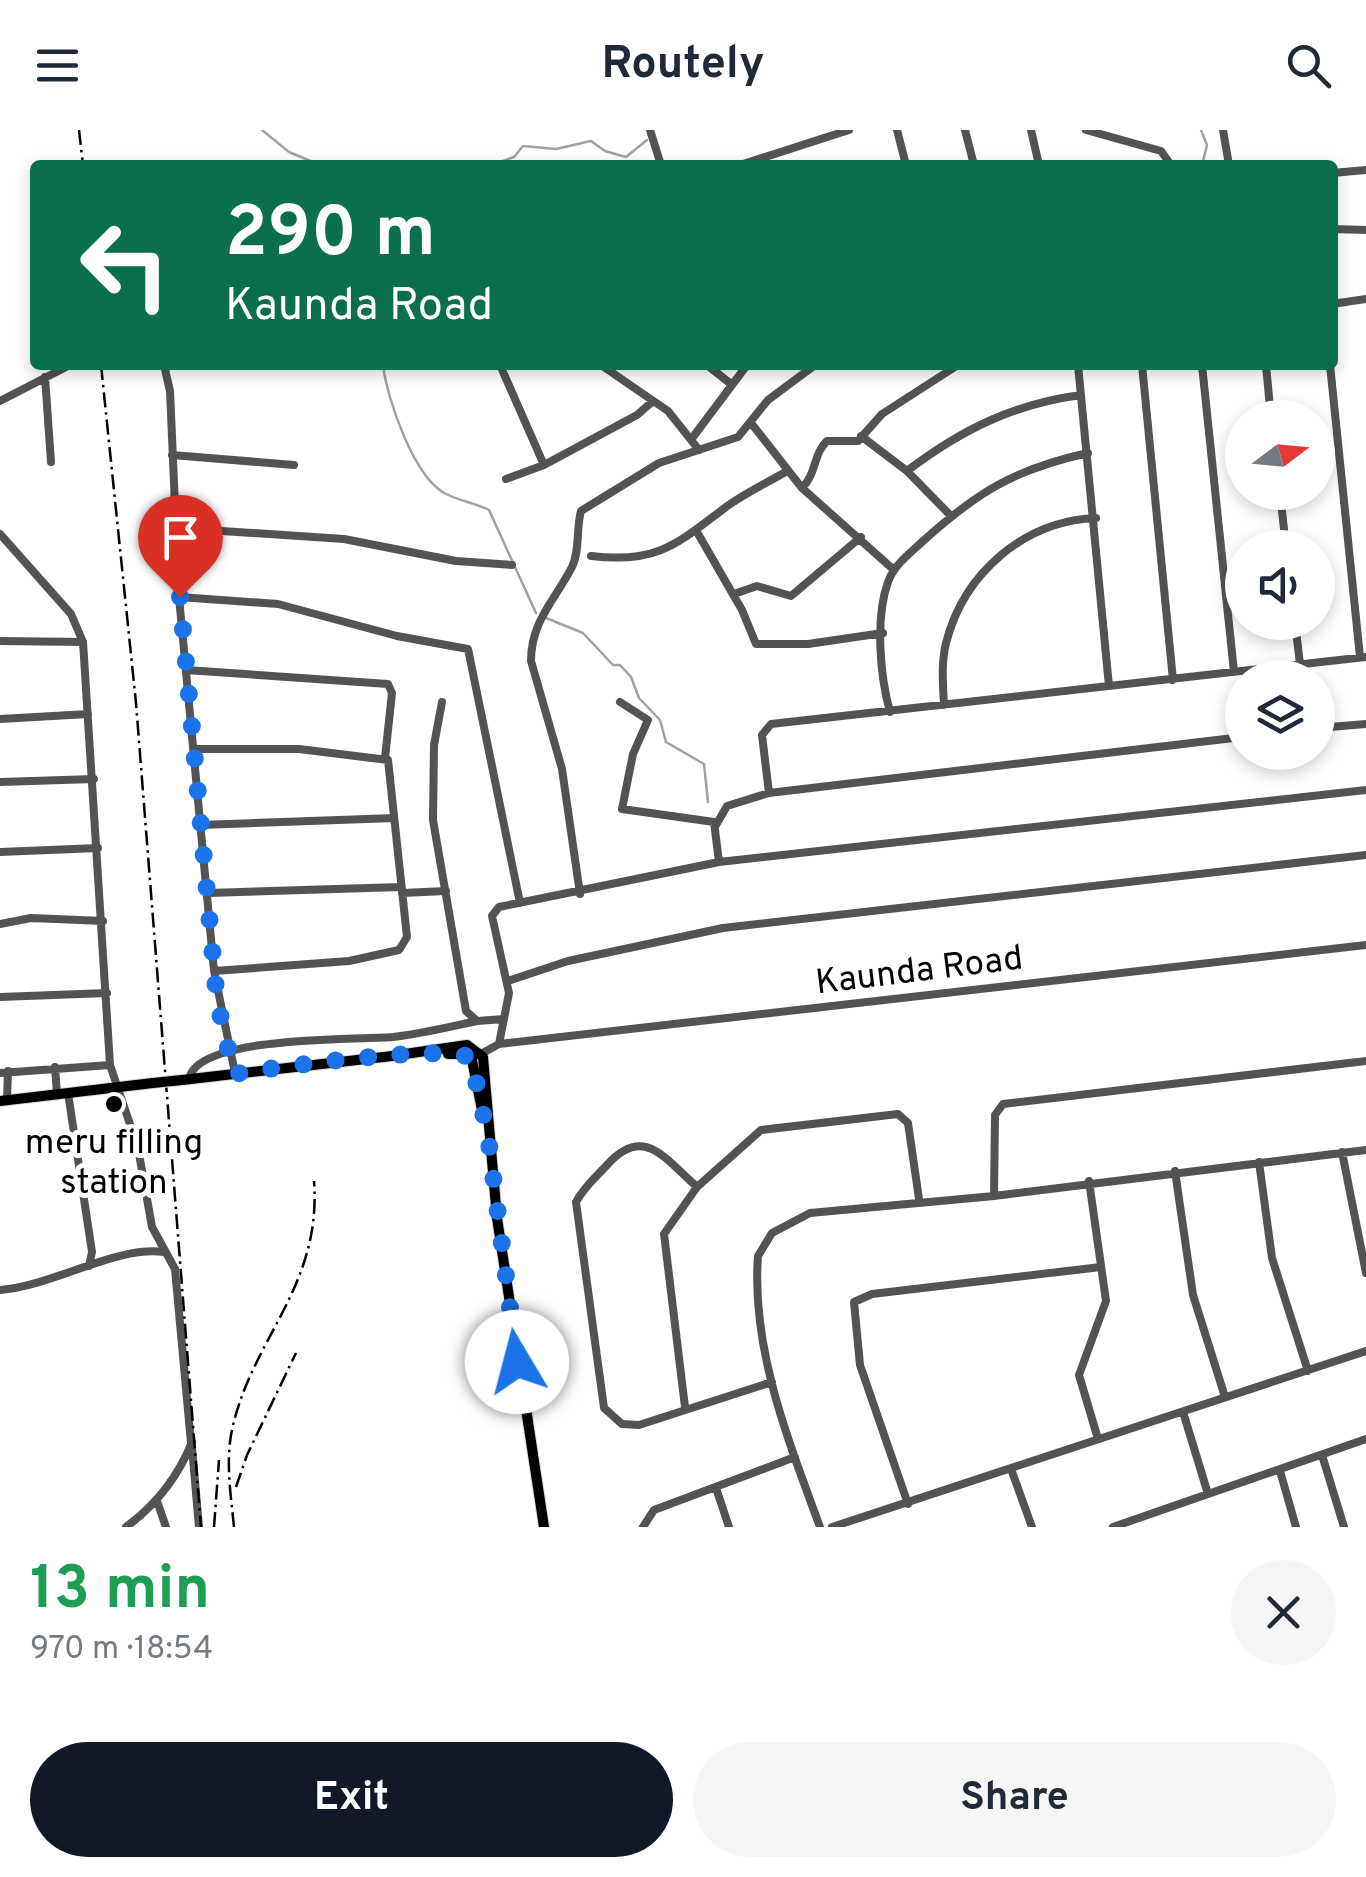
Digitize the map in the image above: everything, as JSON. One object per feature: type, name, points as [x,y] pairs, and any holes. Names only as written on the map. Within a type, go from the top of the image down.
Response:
[{"type":"main road","points":[[4,1100],[398,1055],[458,1053],[478,1062],[517,1362],[544,1527]]},
{"type":"street","points":[[650,130],[659,160]]},
{"type":"street","points":[[764,160],[849,130]]},
{"type":"street","points":[[896,130],[905,160]]},
{"type":"street","points":[[964,130],[973,160]]},
{"type":"street","points":[[1031,130],[1037,160]]},
{"type":"street","points":[[1086,130],[1161,150],[1168,160]]},
{"type":"street","points":[[1223,130],[1228,160]]},
{"type":"street","points":[[1338,172],[1366,170]]},
{"type":"street","points":[[1338,230],[1366,230]]},
{"type":"street","points":[[1338,303],[1366,300]]},
{"type":"street","points":[[0,401],[60,370]]},
{"type":"street","points":[[165,370],[170,391],[180,597],[214,971],[234,1074]]},
{"type":"street","points":[[506,370],[517,412],[544,465]]},
{"type":"street","points":[[608,370],[693,437],[700,450]]},
{"type":"street","points":[[713,370],[731,384]]},
{"type":"street","points":[[693,437],[744,370]]},
{"type":"street","points":[[580,894],[562,769],[531,661],[534,632],[572,567],[581,511],[659,463],[728,442],[752,423],[768,400],[808,370]]},
{"type":"street","points":[[802,488],[816,472],[818,455],[827,440],[850,444],[882,414],[950,370]]},
{"type":"street","points":[[1078,370],[1096,518],[1109,686]]},
{"type":"street","points":[[1142,370],[1173,680]]},
{"type":"street","points":[[1203,370],[1233,660]]},
{"type":"street","points":[[1266,370],[1269,400]]},
{"type":"street","points":[[1331,370],[1363,657],[1335,660]]},
{"type":"street","points":[[45,377],[51,462]]},
{"type":"street","points":[[907,471],[984,420],[1080,395]]},
{"type":"street","points":[[506,479],[544,465],[637,415],[652,402]]},
{"type":"street","points":[[752,423],[802,488],[894,570]]},
{"type":"street","points":[[862,436],[907,471],[951,516]]},
{"type":"street","points":[[890,712],[884,682],[883,634],[885,594],[894,570],[951,516],[1006,478],[1044,462],[1088,453]]},
{"type":"street","points":[[172,455],[294,466]]},
{"type":"street","points":[[592,556],[645,556],[697,532],[732,503],[787,471]]},
{"type":"street","points":[[944,705],[945,646],[978,579],[1007,548],[1041,528],[1096,518]]},
{"type":"street","points":[[176,528],[344,539],[456,561],[512,565]]},
{"type":"street","points":[[697,532],[734,594],[756,644],[808,644],[883,634]]},
{"type":"street","points":[[1,537],[71,614],[83,642],[110,1065],[138,1148],[145,1204],[175,1269],[199,1527]]},
{"type":"street","points":[[734,594],[757,586],[791,596],[860,537]]},
{"type":"street","points":[[180,597],[278,604],[397,636],[468,649],[520,903]]},
{"type":"street","points":[[0,641],[83,642]]},
{"type":"street","points":[[186,670],[388,684],[392,693],[385,758],[392,767],[407,937],[399,950],[348,961],[214,971]]},
{"type":"street","points":[[768,793],[764,728],[1225,673]]},
{"type":"street","points":[[442,702],[432,802],[466,1011],[477,1022]]},
{"type":"street","points":[[620,702],[648,720],[633,754],[622,809],[716,825]]},
{"type":"street","points":[[0,719],[88,714]]},
{"type":"street","points":[[1335,727],[1366,724]]},
{"type":"street","points":[[719,862],[716,825],[731,803],[768,793],[1225,739]]},
{"type":"street","points":[[196,749],[299,749],[385,758]]},
{"type":"street","points":[[0,782],[94,778]]},
{"type":"street","points":[[499,1044],[508,982],[492,912],[520,903],[580,894],[719,862],[1366,790]]},
{"type":"street","points":[[201,825],[394,818]]},
{"type":"street","points":[[0,852],[98,848]]},
{"type":"street","points":[[508,982],[568,961],[722,928],[1366,855]]},
{"type":"street","points":[[209,893],[446,890]]},
{"type":"street","points":[[0,924],[31,918],[103,921]]},
{"type":"street","name":"Kaunda Road","points":[[478,1062],[499,1044],[1366,945]]},
{"type":"street","points":[[0,998],[108,993]]},
{"type":"street","points":[[185,1079],[204,1060],[228,1052],[403,1036],[504,1019]]},
{"type":"street","points":[[994,1196],[995,1115],[1003,1104],[1366,1061]]},
{"type":"street","points":[[4,1100],[4,1072],[110,1065]]},
{"type":"street","points":[[56,1067],[92,1252],[89,1266]]},
{"type":"street","points":[[685,1407],[664,1234],[697,1187],[761,1130],[898,1114],[908,1123],[919,1200]]},
{"type":"street","points":[[697,1187],[650,1147],[632,1144],[621,1150],[578,1196],[575,1208],[604,1408],[622,1424],[631,1425],[772,1382]]},
{"type":"street","points":[[820,1527],[772,1382],[757,1268],[758,1256],[772,1233],[810,1212],[994,1196],[1089,1181],[1366,1150]]},
{"type":"street","points":[[1342,1152],[1366,1274]]},
{"type":"street","points":[[1259,1162],[1272,1258],[1308,1370]]},
{"type":"street","points":[[1175,1172],[1193,1295],[1226,1397]]},
{"type":"street","points":[[1089,1181],[1106,1300],[1102,1319],[1078,1368],[1098,1440]]},
{"type":"street","points":[[0,1290],[38,1286],[133,1253],[164,1252]]},
{"type":"street","points":[[908,1504],[860,1365],[853,1328],[854,1302],[872,1294],[1101,1267]]},
{"type":"street","points":[[832,1527],[1366,1352]]},
{"type":"street","points":[[1184,1412],[1208,1494]]},
{"type":"street","points":[[1113,1527],[1366,1438]]},
{"type":"street","points":[[126,1527],[156,1501],[177,1475],[191,1443]]},
{"type":"street","points":[[1322,1455],[1344,1527]]},
{"type":"street","points":[[642,1527],[654,1510],[794,1457]]},
{"type":"street","points":[[1011,1469],[1032,1527]]},
{"type":"street","points":[[1280,1471],[1296,1527]]},
{"type":"street","points":[[716,1488],[729,1527]]},
{"type":"street","points":[[156,1501],[166,1527]]},
{"type":"waterway","points":[[262,130],[289,152],[308,160]]},
{"type":"waterway","points":[[1201,130],[1207,145],[1203,160]]},
{"type":"waterway","points":[[506,160],[523,146],[556,149],[591,141],[605,151],[626,157],[647,140]]},
{"type":"waterway","points":[[384,370],[396,417],[423,472],[446,494],[489,510],[536,613]]},
{"type":"waterway","points":[[546,618],[583,633],[613,665],[620,665],[631,677],[639,698],[660,720],[666,742],[704,764],[708,802]]},
{"type":"railway","points":[[79,130],[82,160]]},
{"type":"railway","points":[[102,370],[136,703],[201,1527]]},
{"type":"railway","points":[[234,1527],[229,1469],[231,1435],[240,1401],[307,1253],[314,1181]]},
{"type":"railway","points":[[236,1487],[247,1455],[296,1353]]},
{"type":"railway","points":[[214,1527],[219,1460]]},
{"type":"place","name":"meru filling station","points":[[114,1104]]},
{"type":"route","points":[[180,597],[217,1001],[234,1074],[398,1055],[458,1053],[471,1058],[488,1136],[517,1362]]}]
